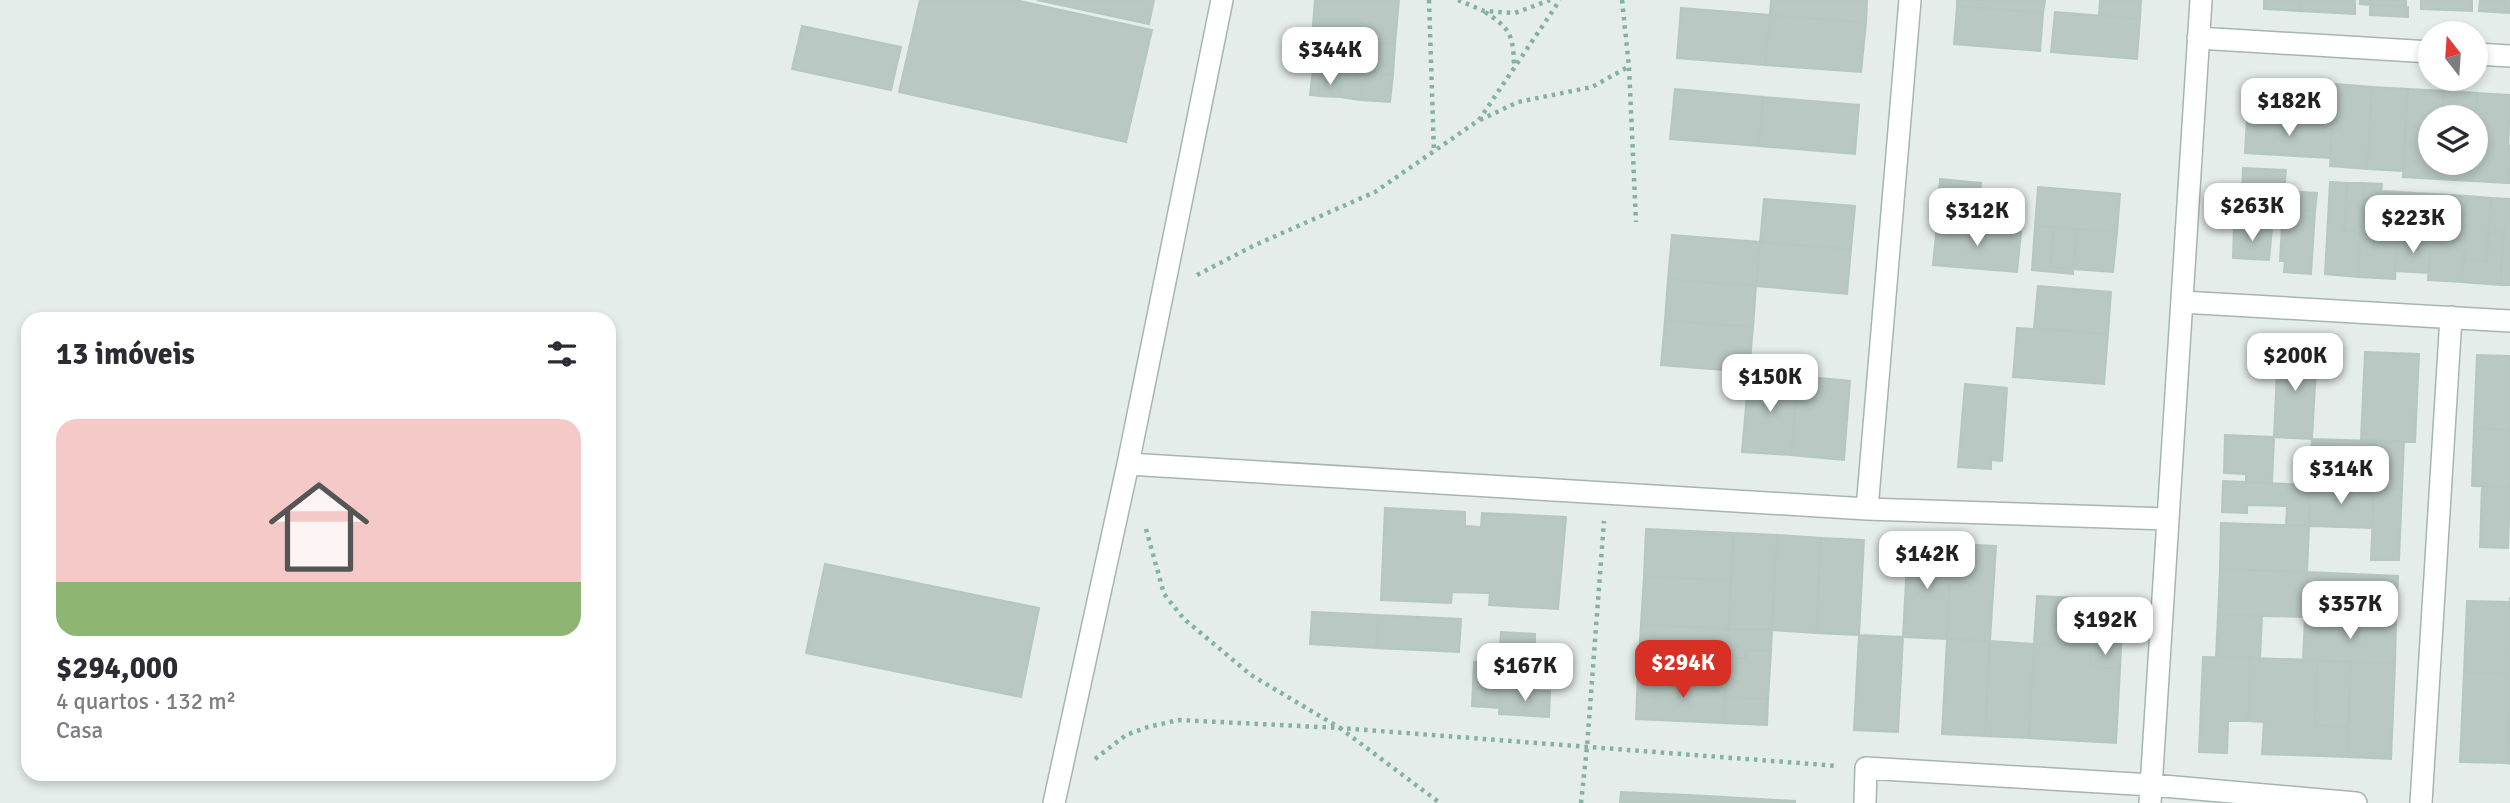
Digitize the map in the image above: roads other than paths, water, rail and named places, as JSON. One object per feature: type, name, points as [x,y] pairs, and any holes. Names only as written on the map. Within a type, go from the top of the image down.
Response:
[{"type":"street","points":[[1054,803],[1128,464],[1222,0]]},
{"type":"street","points":[[1867,509],[1910,0]]},
{"type":"street","points":[[2151,794],[2201,0]]},
{"type":"street","points":[[2198,38],[2418,51]]},
{"type":"street","points":[[2488,55],[2510,56]]},
{"type":"street","points":[[2182,302],[2510,321]]},
{"type":"street","points":[[2421,803],[2451,317]]},
{"type":"street","points":[[1128,464],[1867,509],[2167,519]]},
{"type":"street","points":[[1865,803],[1866,768],[2151,794],[2356,803]]}]
